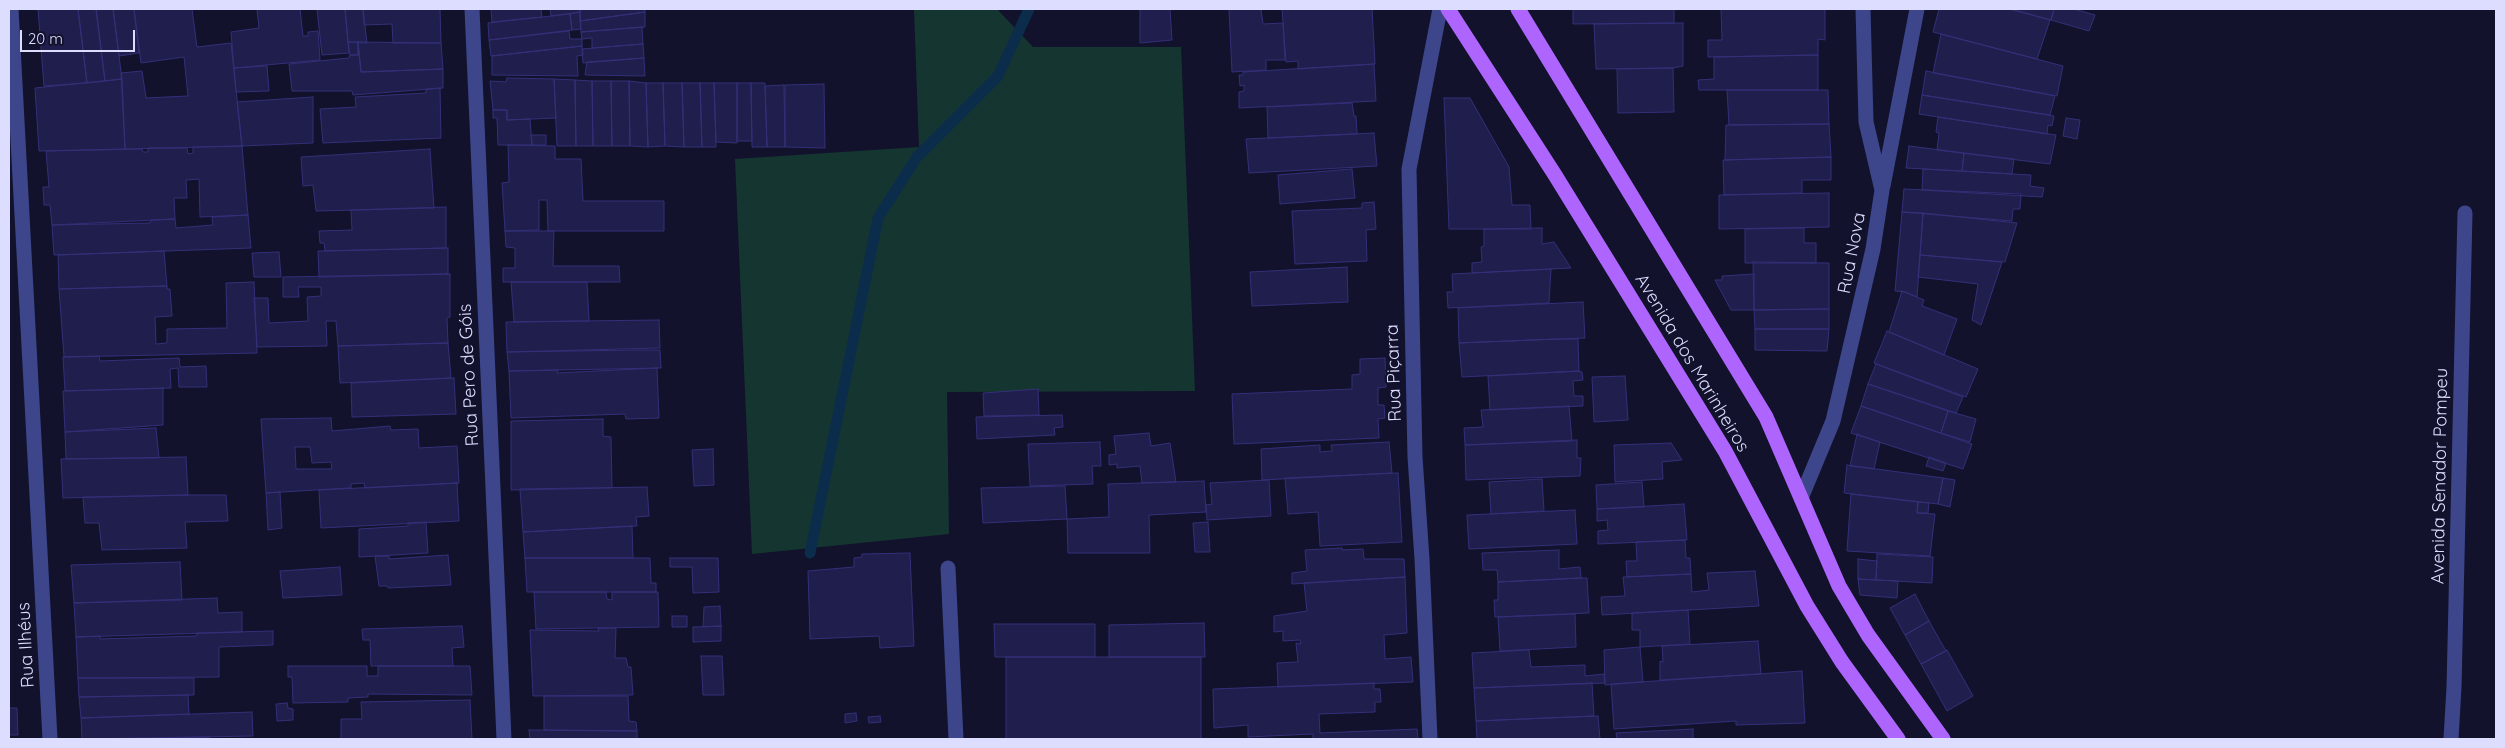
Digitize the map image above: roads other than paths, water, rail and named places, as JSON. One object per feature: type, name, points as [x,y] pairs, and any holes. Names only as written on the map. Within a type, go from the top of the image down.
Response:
[{"type":"main road","name":"Avenida dos Marinheiros","points":[[1448,9],[1560,184],[1725,451],[1807,606],[1842,662],[1898,739]]},
{"type":"main road","name":"Avenida dos Marinheiros","points":[[1518,9],[1766,417],[1839,586],[1868,635],[1943,739]]},
{"type":"street","name":"Rua Ilhéus","points":[[11,9],[50,739]]},
{"type":"street","name":"Rua Pero de Góis","points":[[472,9],[504,739]]},
{"type":"street","name":"Rua Piçarra","points":[[1430,739],[1414,438],[1409,169],[1440,9]]},
{"type":"street","name":"Rua Nova","points":[[1801,498],[1833,421],[1874,249],[1882,190],[1866,122],[1863,9]]},
{"type":"street","points":[[1882,190],[1917,9]]},
{"type":"street","name":"Avenida Senador Pompeu","points":[[2451,739],[2454,687],[2466,213]]},
{"type":"street","points":[[948,568],[956,739]]},
{"type":"waterway","points":[[810,553],[878,218],[917,157],[998,76],[1029,9]]}]
